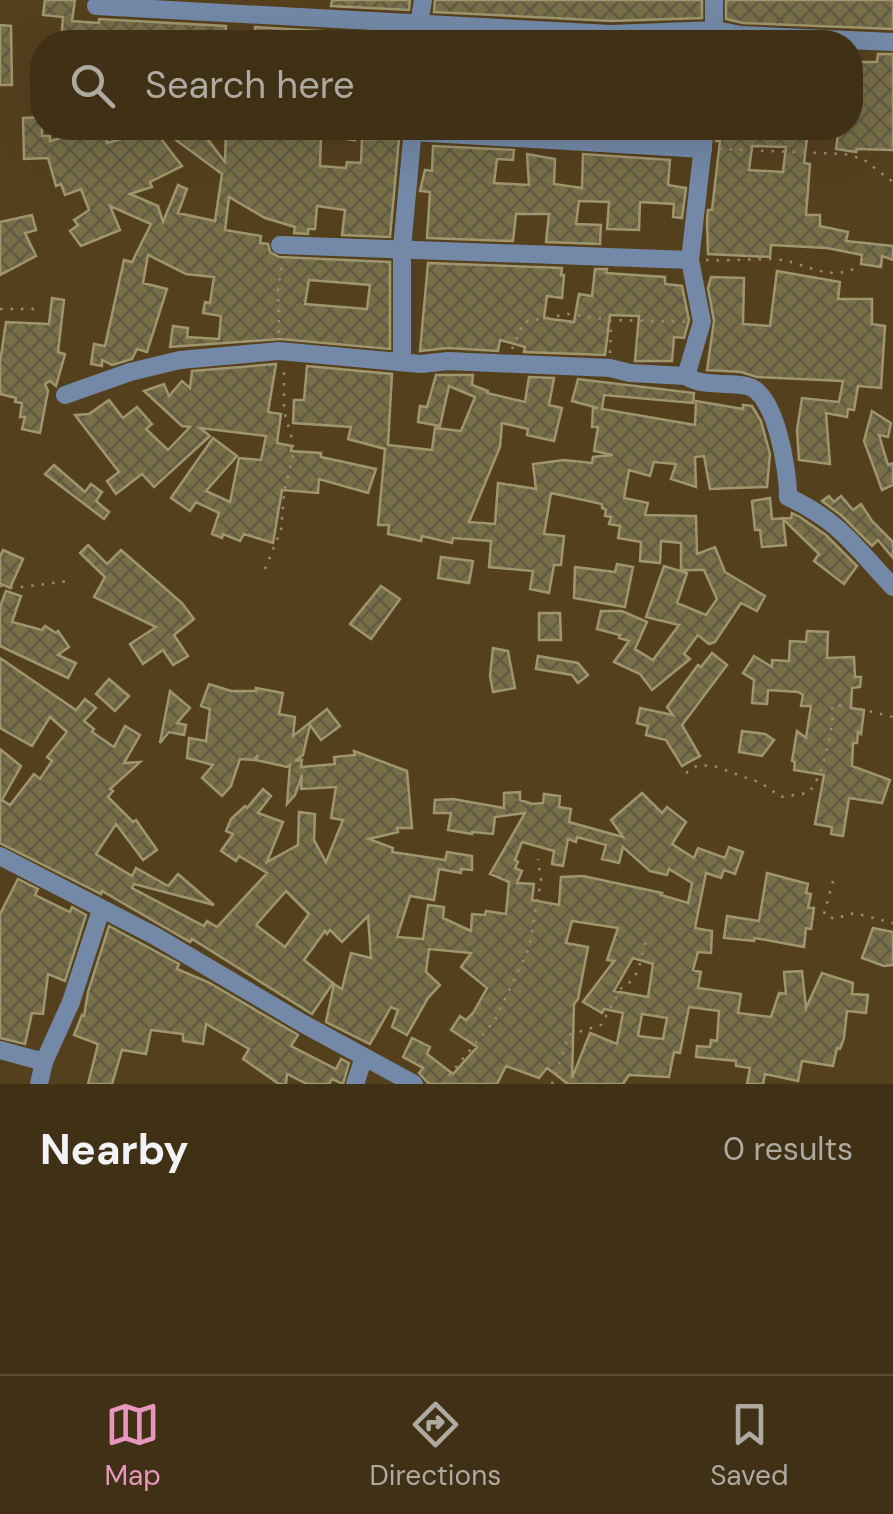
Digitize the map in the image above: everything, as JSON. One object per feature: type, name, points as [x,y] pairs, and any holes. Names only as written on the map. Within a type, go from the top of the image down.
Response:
[{"type":"street","points":[[417,30],[422,0]]},
{"type":"street","points":[[714,0],[715,30]]},
{"type":"street","points":[[96,6],[546,30]]},
{"type":"street","points":[[863,41],[893,42]]},
{"type":"street","points":[[402,362],[402,248],[412,140]]},
{"type":"street","points":[[565,140],[702,149]]},
{"type":"street","points":[[686,376],[702,322],[690,260],[703,140]]},
{"type":"street","points":[[283,246],[690,260]]},
{"type":"street","points":[[65,396],[130,372],[180,360],[271,353],[402,362],[610,368],[630,374],[686,376],[696,381],[751,386],[763,394],[771,408],[788,478],[788,496],[817,510],[843,530],[893,587]]},
{"type":"street","points":[[1,863],[156,936],[414,1084]]},
{"type":"street","points":[[39,1084],[101,910]]},
{"type":"street","points":[[0,1050],[44,1062]]},
{"type":"street","points":[[355,1084],[364,1057]]},
{"type":"path","points":[[702,149],[846,154],[863,159],[893,182]]},
{"type":"path","points":[[265,569],[282,530],[293,442],[284,411],[284,366],[271,353],[283,246]]},
{"type":"path","points":[[690,260],[773,259],[830,273],[856,267]]},
{"type":"path","points":[[0,309],[40,309]]},
{"type":"path","points":[[505,361],[524,322],[568,314],[611,320],[702,322]]},
{"type":"path","points":[[610,368],[611,320]]},
{"type":"path","points":[[0,586],[14,588],[68,581]]},
{"type":"path","points":[[686,773],[698,764],[714,766],[761,783],[781,798],[808,793],[816,783],[828,744],[832,706],[844,704],[893,717]]},
{"type":"path","points":[[442,1084],[495,1020],[529,948],[541,880],[538,860]]},
{"type":"path","points":[[833,881],[824,914],[834,919],[854,913],[893,924]]},
{"type":"path","points":[[552,1084],[570,1035],[602,1025],[622,986],[631,983],[636,975],[646,939]]},
{"type":"building","points":[[45,0],[75,0],[72,21],[226,26],[226,30],[62,30],[63,17],[43,15]]},
{"type":"building","points":[[332,0],[410,0],[409,10],[331,6]]},
{"type":"building","points":[[435,0],[702,0],[702,18],[611,21],[434,12]]},
{"type":"building","points":[[726,0],[893,0],[893,29],[743,23],[726,19]]},
{"type":"building","points":[[0,25],[11,26],[12,85],[0,85]]},
{"type":"building","points":[[255,27],[304,30],[255,30]]},
{"type":"building","points":[[878,54],[893,54],[893,150],[836,149],[837,140],[863,140],[863,62],[877,62]]},
{"type":"building","points":[[23,118],[30,118],[30,140],[162,140],[182,166],[150,182],[152,187],[130,194],[158,206],[163,222],[178,185],[187,189],[178,213],[215,221],[222,174],[176,140],[208,140],[225,162],[226,140],[321,140],[320,166],[346,168],[347,162],[361,163],[362,140],[399,140],[390,237],[342,235],[345,210],[317,206],[315,229],[308,229],[308,234],[294,233],[295,227],[265,218],[229,197],[225,230],[261,236],[260,243],[268,244],[270,252],[279,257],[390,262],[390,349],[280,339],[170,347],[173,326],[188,328],[187,337],[219,339],[221,316],[203,313],[205,302],[210,303],[214,277],[186,274],[148,255],[143,283],[167,289],[147,352],[137,349],[132,359],[112,365],[102,360],[102,366],[91,364],[94,344],[105,346],[124,260],[132,262],[151,224],[110,206],[120,230],[81,246],[70,231],[78,225],[74,220],[89,210],[81,189],[65,195],[61,184],[56,186],[48,158],[24,159]],"holes":[[[309,280],[370,285],[367,309],[305,304]]]},
{"type":"building","points":[[716,140],[807,140],[804,163],[810,164],[806,215],[820,215],[820,226],[848,232],[846,241],[893,246],[893,260],[882,256],[881,267],[861,264],[862,255],[827,248],[771,245],[770,257],[708,254],[708,210],[712,210],[720,141]],"holes":[[[752,146],[786,147],[783,172],[749,170]]]},
{"type":"building","points":[[433,146],[514,150],[513,160],[497,159],[494,183],[529,185],[527,154],[555,159],[554,184],[582,188],[583,154],[670,160],[668,185],[686,188],[682,218],[673,217],[674,204],[640,202],[639,230],[607,229],[609,202],[579,201],[576,224],[601,225],[600,244],[546,242],[549,214],[516,214],[513,241],[427,238],[430,192],[420,191],[425,170],[432,171]]},
{"type":"building","points":[[32,215],[36,230],[25,233],[36,256],[0,275],[0,222]]},
{"type":"building","points":[[428,263],[562,268],[562,298],[547,296],[544,318],[574,322],[579,294],[592,296],[595,269],[665,277],[665,284],[682,286],[689,320],[684,338],[674,337],[672,361],[635,361],[639,316],[610,315],[605,355],[524,352],[525,347],[500,340],[498,351],[420,351]]},
{"type":"building","points":[[777,271],[840,282],[838,299],[872,299],[872,324],[885,326],[881,388],[858,386],[854,410],[848,409],[847,417],[826,413],[830,464],[799,460],[797,430],[802,398],[839,402],[843,381],[707,370],[714,321],[708,288],[711,277],[744,278],[743,324],[770,326]]},
{"type":"building","points":[[52,298],[64,300],[58,352],[65,354],[56,386],[50,381],[45,384],[48,391],[40,433],[22,429],[22,403],[0,394],[0,363],[6,322],[49,324]]},
{"type":"building","points":[[276,364],[268,412],[281,414],[277,443],[292,446],[291,451],[321,453],[321,457],[376,469],[368,493],[319,479],[318,493],[282,490],[273,543],[244,534],[240,541],[212,534],[219,513],[196,502],[190,511],[171,498],[213,438],[237,456],[206,491],[230,502],[239,458],[261,460],[266,436],[200,428],[210,436],[154,487],[142,474],[116,494],[107,481],[119,472],[75,415],[89,414],[109,400],[123,418],[137,407],[152,424],[146,429],[168,450],[190,427],[182,426],[144,391],[164,384],[169,396],[182,381],[190,388],[192,371]]},
{"type":"building","points":[[307,366],[392,374],[388,445],[432,450],[435,428],[461,431],[475,397],[449,386],[440,426],[418,422],[420,406],[427,407],[436,375],[473,375],[472,385],[487,393],[525,402],[529,377],[554,378],[549,405],[562,408],[554,441],[527,435],[528,429],[502,423],[500,447],[469,522],[495,524],[498,483],[536,489],[533,464],[564,460],[592,463],[593,457],[613,455],[594,451],[598,427],[592,427],[593,408],[598,408],[572,401],[578,379],[694,393],[693,403],[604,395],[602,409],[695,425],[696,401],[743,409],[743,405],[752,406],[761,421],[770,454],[767,487],[710,489],[704,456],[695,457],[696,487],[671,479],[676,464],[654,462],[650,476],[629,470],[624,498],[648,503],[645,515],[696,516],[697,554],[715,547],[725,572],[765,596],[757,611],[741,603],[715,642],[709,644],[698,635],[684,654],[690,659],[652,690],[640,674],[614,662],[629,641],[597,629],[601,611],[622,611],[647,622],[635,649],[653,660],[679,625],[646,617],[664,566],[687,573],[677,603],[706,615],[717,599],[704,570],[681,570],[681,543],[661,541],[660,563],[640,561],[641,542],[618,538],[620,526],[609,524],[611,517],[605,516],[602,504],[551,493],[544,534],[564,536],[561,565],[554,565],[549,593],[530,589],[533,571],[489,567],[491,541],[453,538],[452,543],[422,536],[421,541],[388,534],[389,525],[378,525],[385,449],[348,439],[351,427],[293,423],[294,400],[304,400]]},
{"type":"building","points":[[872,411],[891,423],[888,437],[879,435],[888,465],[893,463],[893,485],[882,490],[864,441]]},
{"type":"building","points":[[54,465],[85,492],[91,484],[102,492],[96,501],[109,512],[104,519],[45,474]]},
{"type":"building","points":[[829,496],[834,502],[841,496],[853,510],[861,504],[893,542],[893,558],[878,540],[872,546],[822,501]]},
{"type":"building","points":[[770,498],[772,519],[791,518],[792,513],[800,517],[826,535],[857,566],[844,584],[814,561],[819,554],[783,519],[786,545],[762,547],[760,530],[755,530],[752,501]]},
{"type":"building","points":[[88,545],[107,564],[121,550],[182,603],[194,619],[174,635],[188,656],[173,665],[163,650],[143,664],[130,644],[156,627],[94,597],[105,577],[80,553]]},
{"type":"building","points":[[3,550],[23,559],[10,588],[0,583]]},
{"type":"building","points":[[441,557],[473,561],[469,583],[438,578]]},
{"type":"building","points":[[617,564],[633,567],[625,607],[574,598],[575,567],[615,572]]},
{"type":"building","points":[[381,586],[400,599],[371,639],[350,624]]},
{"type":"building","points":[[6,591],[21,596],[12,622],[58,631],[69,647],[58,655],[76,663],[68,678],[0,646],[0,607]]},
{"type":"building","points":[[539,613],[560,613],[561,640],[539,640]]},
{"type":"building","points":[[807,631],[828,632],[827,658],[854,657],[855,677],[861,677],[860,687],[852,688],[851,708],[864,710],[861,734],[858,732],[857,743],[853,743],[852,766],[890,780],[882,803],[849,798],[843,836],[831,834],[832,827],[815,824],[824,775],[794,770],[797,731],[806,738],[811,706],[801,706],[803,695],[798,692],[768,690],[767,704],[752,703],[754,680],[743,673],[754,656],[772,667],[772,660],[789,661],[790,641],[806,642]]},
{"type":"building","points":[[493,648],[508,651],[515,688],[493,692]]},
{"type":"building","points":[[712,653],[727,665],[682,725],[700,756],[682,766],[666,740],[646,735],[648,726],[637,723],[640,708],[673,715],[667,707],[698,665],[701,667]]},
{"type":"building","points":[[538,656],[578,663],[588,675],[578,683],[572,675],[536,669]]},
{"type":"building","points":[[0,658],[76,710],[85,699],[96,708],[84,721],[94,729],[92,732],[114,747],[125,726],[140,735],[124,763],[140,762],[110,789],[113,791],[108,797],[133,822],[136,820],[157,850],[143,860],[116,824],[96,854],[132,876],[136,868],[168,886],[178,874],[214,905],[134,884],[132,888],[204,926],[207,921],[217,927],[267,873],[239,856],[236,861],[221,851],[233,834],[226,831],[231,819],[263,789],[271,796],[258,813],[283,822],[267,862],[298,845],[299,812],[315,814],[314,840],[326,862],[343,820],[331,818],[336,787],[301,789],[302,775],[287,804],[290,765],[256,760],[258,755],[254,760],[240,759],[231,786],[222,796],[202,778],[213,765],[187,758],[189,738],[206,741],[210,709],[201,706],[209,684],[231,691],[256,688],[283,693],[279,714],[295,717],[293,736],[327,709],[340,726],[321,740],[310,725],[303,755],[295,761],[302,760],[301,767],[335,764],[334,757],[355,755],[354,751],[407,771],[412,828],[397,828],[398,832],[369,839],[393,848],[392,852],[445,860],[447,852],[472,856],[472,870],[461,869],[461,873],[439,869],[434,900],[410,896],[397,937],[423,939],[428,905],[444,907],[443,918],[471,931],[472,914],[506,914],[509,882],[490,874],[525,813],[495,817],[493,834],[472,834],[448,830],[451,813],[434,813],[435,800],[453,799],[504,808],[504,793],[520,792],[520,800],[533,804],[543,803],[544,794],[560,796],[559,807],[571,809],[569,822],[623,837],[611,820],[642,793],[662,813],[667,807],[686,822],[672,844],[694,858],[698,848],[725,858],[729,847],[743,852],[735,874],[724,870],[721,878],[706,873],[695,928],[712,931],[711,953],[698,952],[693,970],[701,972],[698,988],[741,994],[738,1013],[771,1017],[779,993],[786,994],[784,972],[802,971],[806,1008],[822,973],[853,983],[852,994],[868,995],[866,1013],[847,1011],[844,1038],[833,1066],[802,1061],[798,1081],[765,1074],[763,1084],[747,1084],[750,1068],[736,1066],[736,1061],[696,1057],[697,1046],[710,1047],[711,1040],[717,1041],[719,1011],[689,1007],[680,1053],[674,1052],[669,1077],[629,1075],[623,1084],[568,1084],[547,1068],[539,1078],[506,1066],[497,1084],[429,1084],[419,1073],[423,1068],[403,1057],[412,1038],[430,1047],[427,1054],[453,1074],[477,1047],[451,1030],[460,1016],[466,1020],[473,1013],[487,988],[461,967],[471,953],[429,949],[426,972],[440,985],[407,1035],[392,1027],[398,1010],[391,1007],[370,1044],[326,1022],[334,984],[342,989],[351,953],[371,958],[368,916],[342,942],[330,930],[327,934],[325,931],[304,960],[333,983],[312,1014],[192,939],[190,942],[102,891],[101,894],[0,843],[0,749],[21,766],[2,800],[10,805],[34,774],[40,779],[52,761],[47,757],[67,732],[50,717],[32,746],[0,728]],"holes":[[[577,837],[606,845],[602,859],[619,863],[623,847],[650,871],[667,875],[669,869],[692,883],[688,903],[662,893],[583,876],[561,877],[559,905],[532,900],[534,884],[517,883],[522,871],[515,868],[515,860],[522,842],[554,851],[552,864],[563,866],[568,839],[576,842]],[[286,891],[309,914],[285,947],[256,925]],[[572,921],[618,928],[607,960],[614,961],[583,1002],[602,1013],[604,1009],[623,1013],[617,1044],[590,1033],[572,1078],[574,1004],[588,947],[566,943]],[[633,958],[653,964],[648,997],[614,991]],[[642,1014],[667,1018],[663,1039],[638,1036]]]},
{"type":"building","points":[[109,679],[129,696],[115,711],[96,694]]},
{"type":"building","points":[[170,691],[190,708],[177,723],[186,725],[184,735],[169,732],[160,743]]},
{"type":"building","points":[[742,731],[765,734],[774,740],[762,756],[739,752]]},
{"type":"building","points":[[767,873],[808,884],[808,908],[814,908],[804,947],[755,938],[724,938],[727,916],[759,921]]},
{"type":"building","points":[[18,879],[38,889],[35,895],[70,912],[72,907],[86,915],[65,981],[48,974],[43,1014],[32,1013],[25,1044],[0,1038],[0,914]]},
{"type":"building","points":[[109,926],[179,964],[177,969],[208,982],[298,1035],[291,1046],[336,1069],[341,1059],[349,1063],[343,1084],[332,1079],[329,1084],[307,1084],[287,1074],[286,1084],[279,1084],[243,1059],[249,1049],[206,1024],[203,1044],[183,1041],[183,1034],[151,1030],[146,1054],[122,1050],[112,1084],[88,1084],[98,1044],[74,1035],[84,1016]]},
{"type":"building","points":[[873,928],[893,932],[893,965],[862,958]]}]
